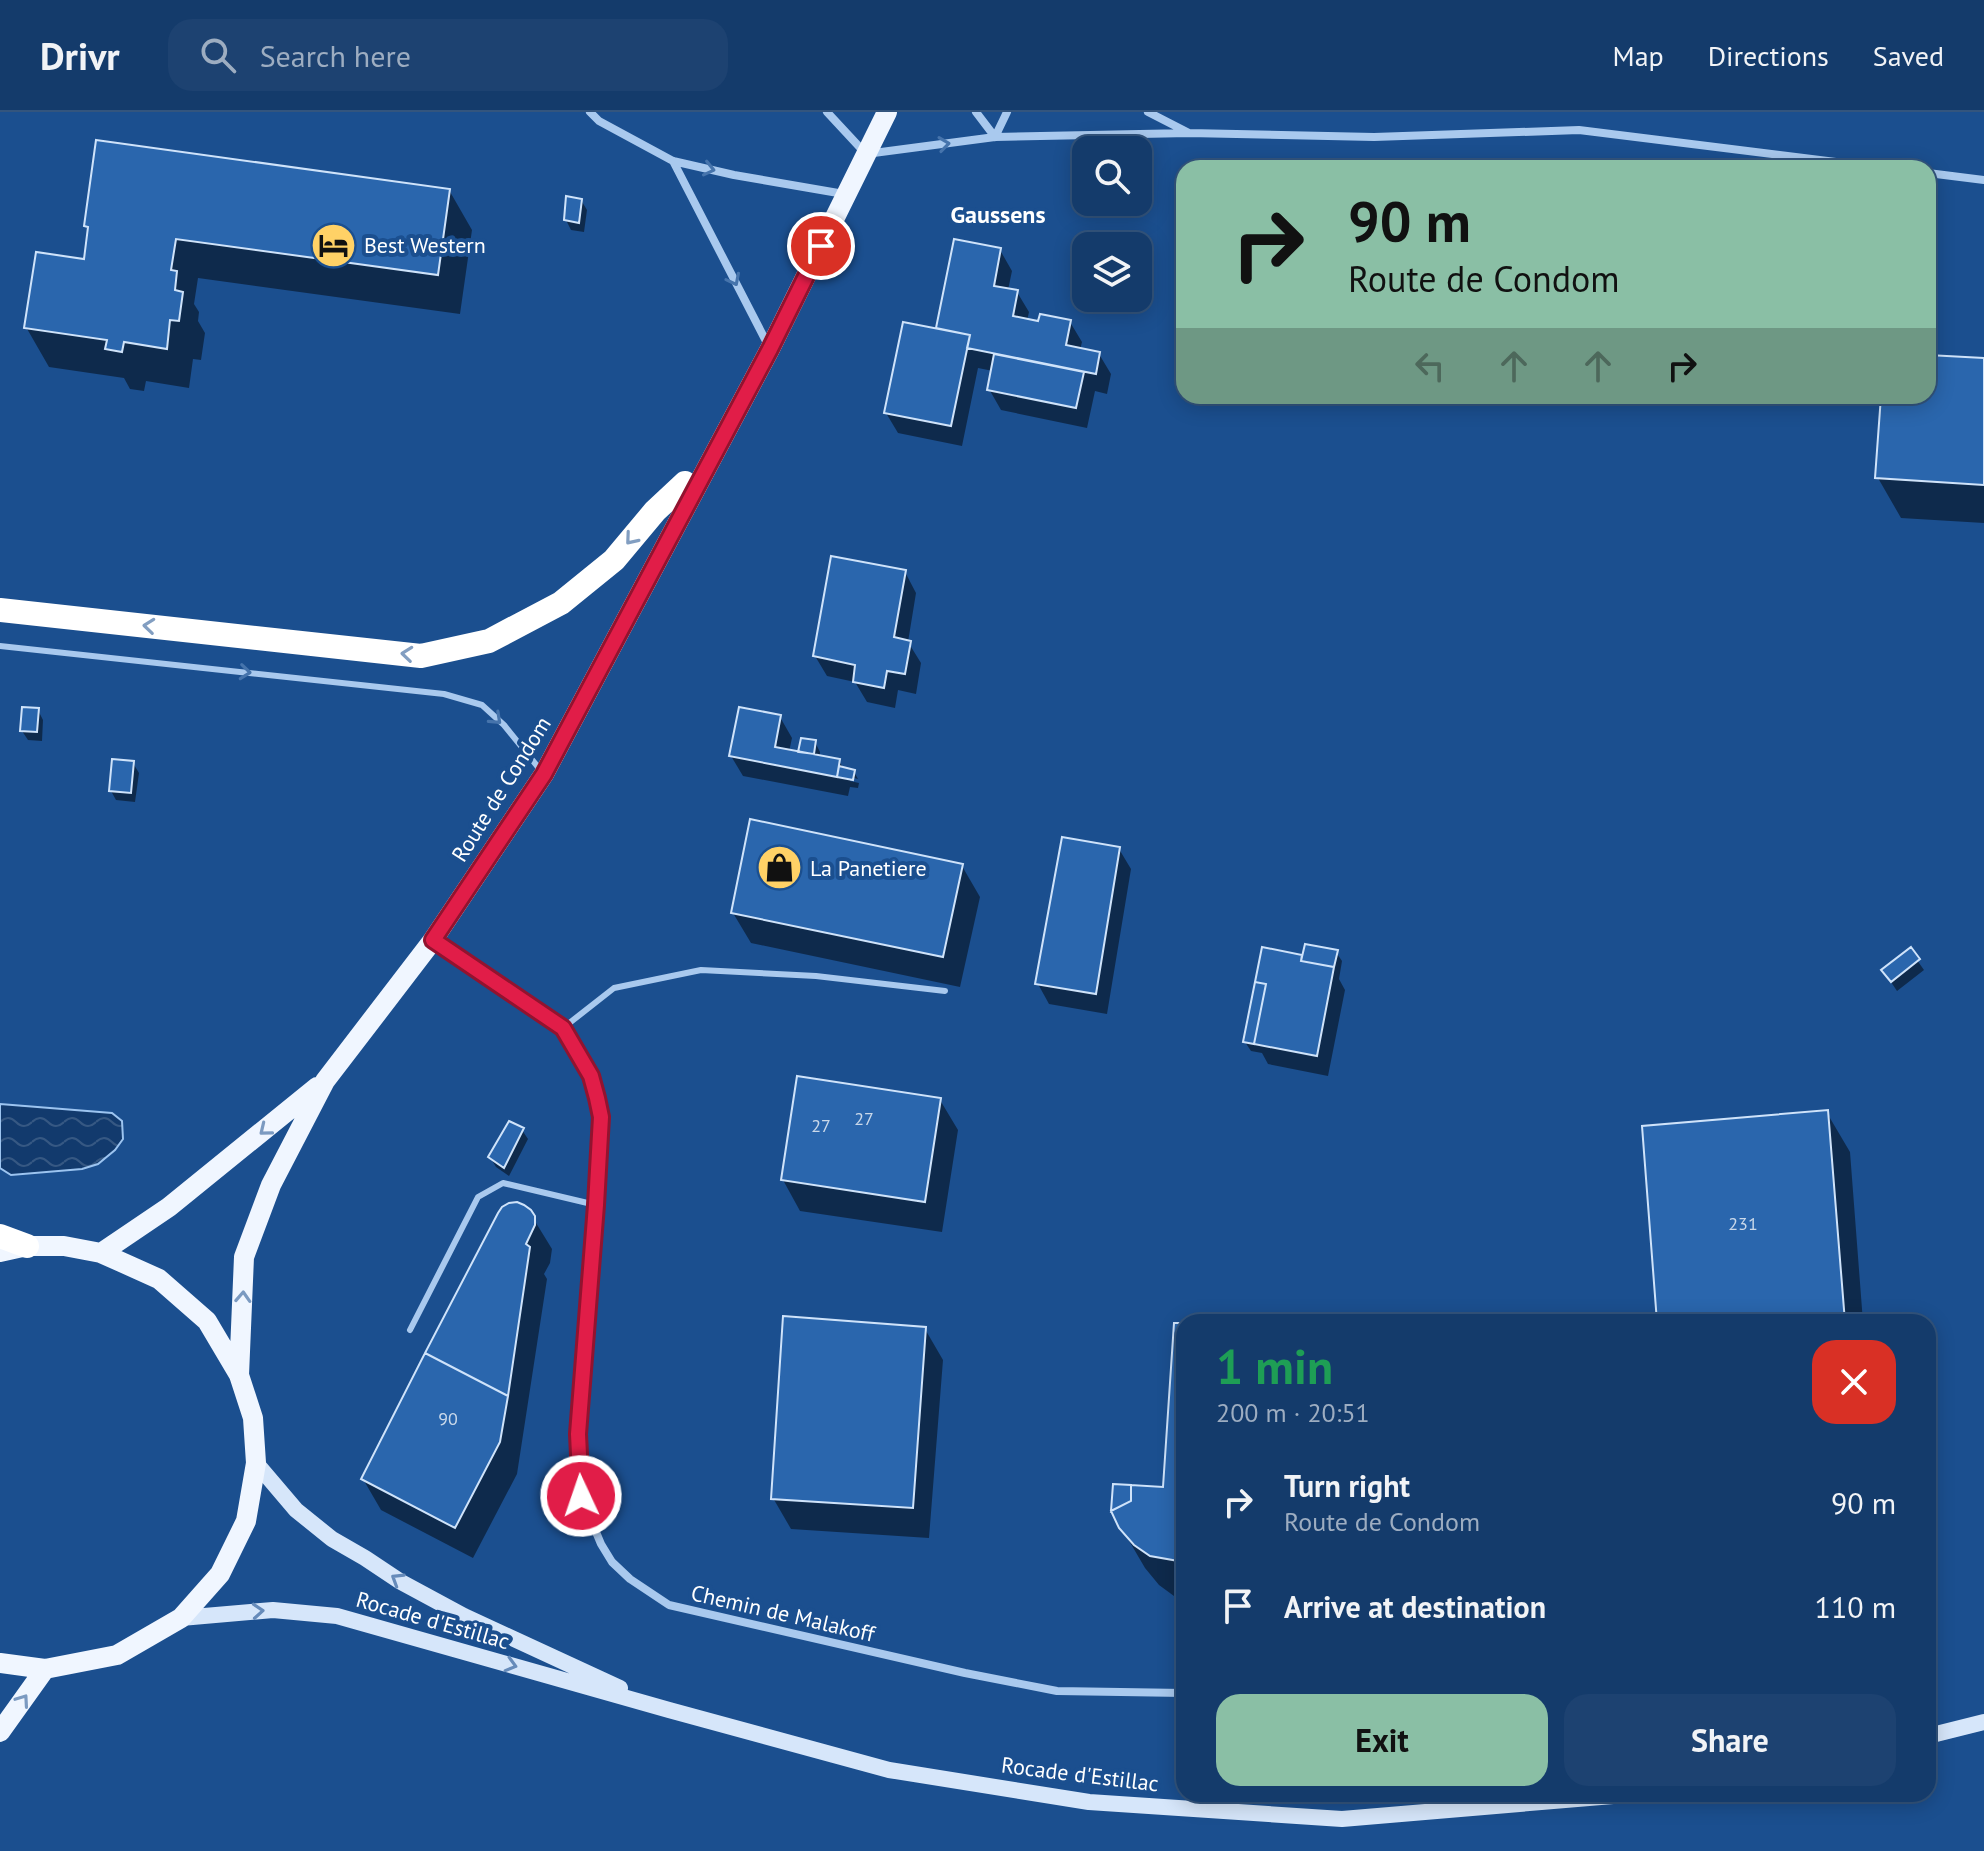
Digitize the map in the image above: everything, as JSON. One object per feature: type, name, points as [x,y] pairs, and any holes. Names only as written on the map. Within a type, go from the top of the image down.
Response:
[{"type":"highway","points":[[0,610],[421,656],[489,641],[561,603],[614,560],[655,511],[686,494]]},
{"type":"highway","points":[[0,1236],[27,1246]]},
{"type":"main road","name":"Route de Condom","points":[[239,1375],[244,1257],[271,1185],[325,1081],[433,940],[544,774],[686,494],[716,448],[770,349],[887,112]]},
{"type":"main road","name":"Route de Condom","points":[[101,1253],[181,1198],[325,1081]]},
{"type":"main road","points":[[0,1252],[27,1246],[64,1246],[101,1253],[159,1279],[207,1321],[239,1375],[253,1418],[256,1463],[246,1521],[220,1574],[181,1618],[117,1655],[45,1669],[0,1663]]},
{"type":"main road","points":[[0,1732],[45,1669]]},
{"type":"street","points":[[590,112],[599,121],[673,161],[847,194]]},
{"type":"street","points":[[827,112],[866,154],[995,137],[1189,133],[1374,137],[1579,130],[1820,160]]},
{"type":"street","points":[[976,112],[995,137]]},
{"type":"street","points":[[995,137],[1007,112]]},
{"type":"street","points":[[1148,112],[1189,133]]},
{"type":"street","points":[[673,161],[770,349]]},
{"type":"street","points":[[1936,174],[1984,180]]},
{"type":"street","name":"Chemin de Malakoff","points":[[433,940],[563,1028],[591,1076],[601,1117],[578,1434],[581,1496],[612,1562],[630,1579],[669,1605],[1057,1691],[1176,1693]]},
{"type":"street","name":"Rocade d'Estillac","points":[[256,1463],[296,1510],[332,1539],[401,1582],[464,1616],[669,1710]]},
{"type":"street","name":"Rocade d'Estillac","points":[[181,1618],[273,1610],[337,1616],[889,1770],[1089,1802],[1342,1819],[1543,1802]]},
{"type":"street","points":[[1936,1734],[1984,1722]]},
{"type":"lane","points":[[0,646],[444,694],[482,705],[504,725],[544,774]]},
{"type":"lane","points":[[563,1028],[614,988],[701,970],[816,976],[945,991]]},
{"type":"lane","points":[[410,1330],[478,1197],[503,1183],[596,1205]]},
{"type":"water","points":[[0,1104],[112,1113],[122,1121],[123,1139],[98,1164],[82,1169],[11,1175],[0,1168]]},
{"type":"building","name":"Best Western","points":[[96,140],[450,189],[438,275],[176,239],[171,270],[177,271],[175,290],[183,292],[179,321],[170,320],[167,349],[124,342],[122,352],[105,349],[107,340],[24,328],[36,252],[84,259],[88,227],[84,226]]},
{"type":"building","points":[[566,196],[582,199],[579,223],[564,220]]},
{"type":"building","points":[[954,239],[1001,248],[994,286],[1018,290],[1013,316],[1038,321],[1040,314],[1071,320],[1066,345],[1100,352],[1096,374],[967,348],[970,335],[936,328]]},
{"type":"building","points":[[903,322],[970,335],[951,426],[884,413]]},
{"type":"building","points":[[994,354],[1084,372],[1076,408],[987,390]]},
{"type":"building","points":[[1936,355],[1984,358],[1984,485],[1875,478],[1880,404],[1936,404]]},
{"type":"building","points":[[831,556],[906,570],[894,637],[911,641],[905,674],[887,671],[884,688],[853,682],[855,665],[813,656]]},
{"type":"building","points":[[22,707],[39,708],[37,732],[20,731]]},
{"type":"building","points":[[739,707],[781,715],[775,747],[840,759],[837,777],[729,756]]},
{"type":"building","points":[[801,738],[816,740],[814,754],[798,752]]},
{"type":"building","points":[[112,759],[134,761],[131,793],[109,791]]},
{"type":"building","points":[[839,766],[855,770],[853,780],[837,777]]},
{"type":"building","points":[[750,819],[963,864],[943,957],[731,913]]},
{"type":"building","points":[[1062,837],[1120,847],[1096,994],[1035,984]]},
{"type":"building","points":[[1305,944],[1338,950],[1334,967],[1301,961]]},
{"type":"building","points":[[1262,947],[1302,955],[1301,961],[1334,967],[1317,1056],[1254,1044],[1266,984],[1255,982]]},
{"type":"building","points":[[1911,947],[1920,959],[1891,982],[1881,970]]},
{"type":"building","points":[[1255,982],[1266,984],[1254,1044],[1243,1042]]},
{"type":"building","points":[[797,1076],[941,1098],[925,1202],[781,1180]]},
{"type":"building","points":[[1828,1110],[1844,1314],[1656,1314],[1642,1126]]},
{"type":"building","points":[[509,1121],[524,1128],[504,1168],[488,1157]]},
{"type":"building","points":[[517,1202],[531,1210],[535,1225],[526,1244],[530,1247],[508,1396],[425,1353],[498,1213],[502,1207]]},
{"type":"building","points":[[783,1316],[926,1327],[913,1508],[771,1499]]},
{"type":"building","points":[[1176,1323],[1176,1561],[1150,1556],[1134,1545],[1119,1528],[1111,1511],[1131,1501],[1131,1485],[1163,1487]]},
{"type":"building","points":[[425,1353],[508,1396],[500,1442],[455,1528],[361,1479]]},
{"type":"building","points":[[1113,1484],[1131,1485],[1131,1501],[1111,1511]]},
{"type":"place","name":"Best Western","points":[[333,245]]},
{"type":"place","name":"La Panetiere","points":[[779,868]]},
{"type":"district","name":"Gaussens","points":[[998,215]]},
{"type":"route","points":[[581,1496],[578,1434],[601,1117],[597,1098],[591,1076],[563,1028],[433,940],[544,774],[770,349],[821,246]]}]
